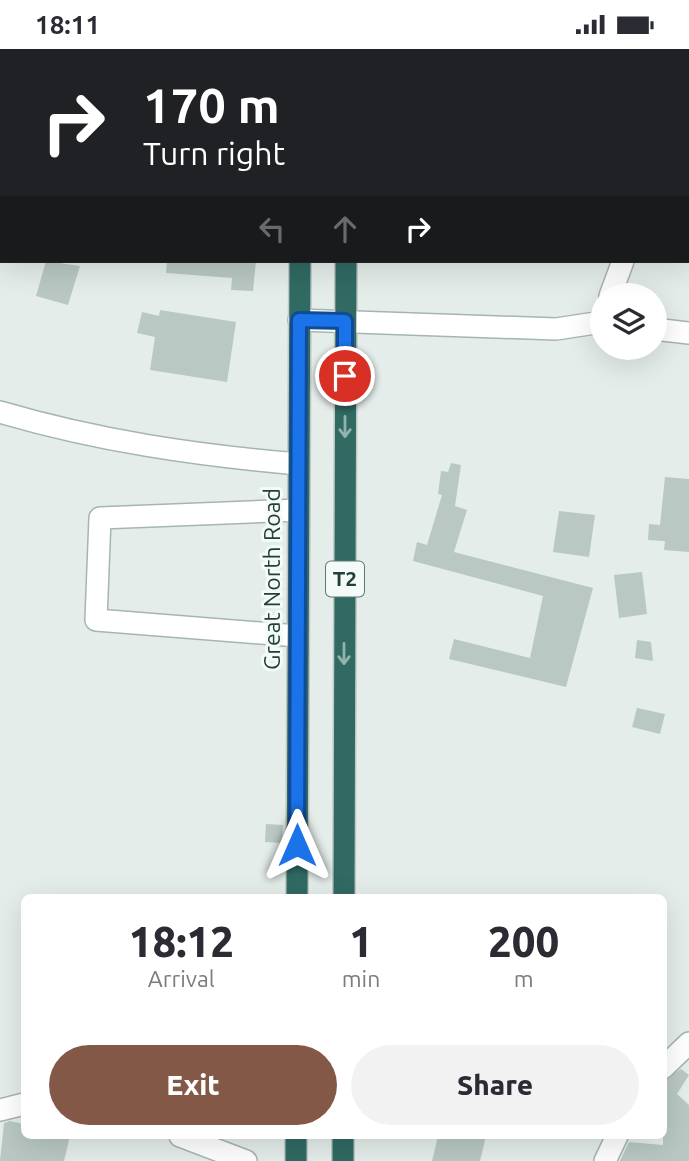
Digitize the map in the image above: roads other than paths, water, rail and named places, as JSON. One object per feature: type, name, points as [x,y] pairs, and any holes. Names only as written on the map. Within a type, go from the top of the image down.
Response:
[{"type":"highway","name":"Great North Road","points":[[297,894],[300,263]]},
{"type":"highway","name":"T2","points":[[344,894],[346,263]]},
{"type":"highway","points":[[296,1139],[296,1161]]},
{"type":"highway","points":[[343,1139],[343,1161]]},
{"type":"street","points":[[615,283],[622,263]]},
{"type":"street","points":[[299,320],[556,329],[590,323]]},
{"type":"street","points":[[667,330],[689,333]]},
{"type":"street","points":[[0,412],[74,434],[134,445],[298,464]]},
{"type":"street","points":[[298,510],[100,518],[96,620],[298,636]]},
{"type":"street","points":[[667,1064],[689,1043]]},
{"type":"street","points":[[0,1110],[21,1105]]},
{"type":"street","points":[[188,1139],[246,1161]]},
{"type":"street","points":[[605,1161],[616,1139]]}]
